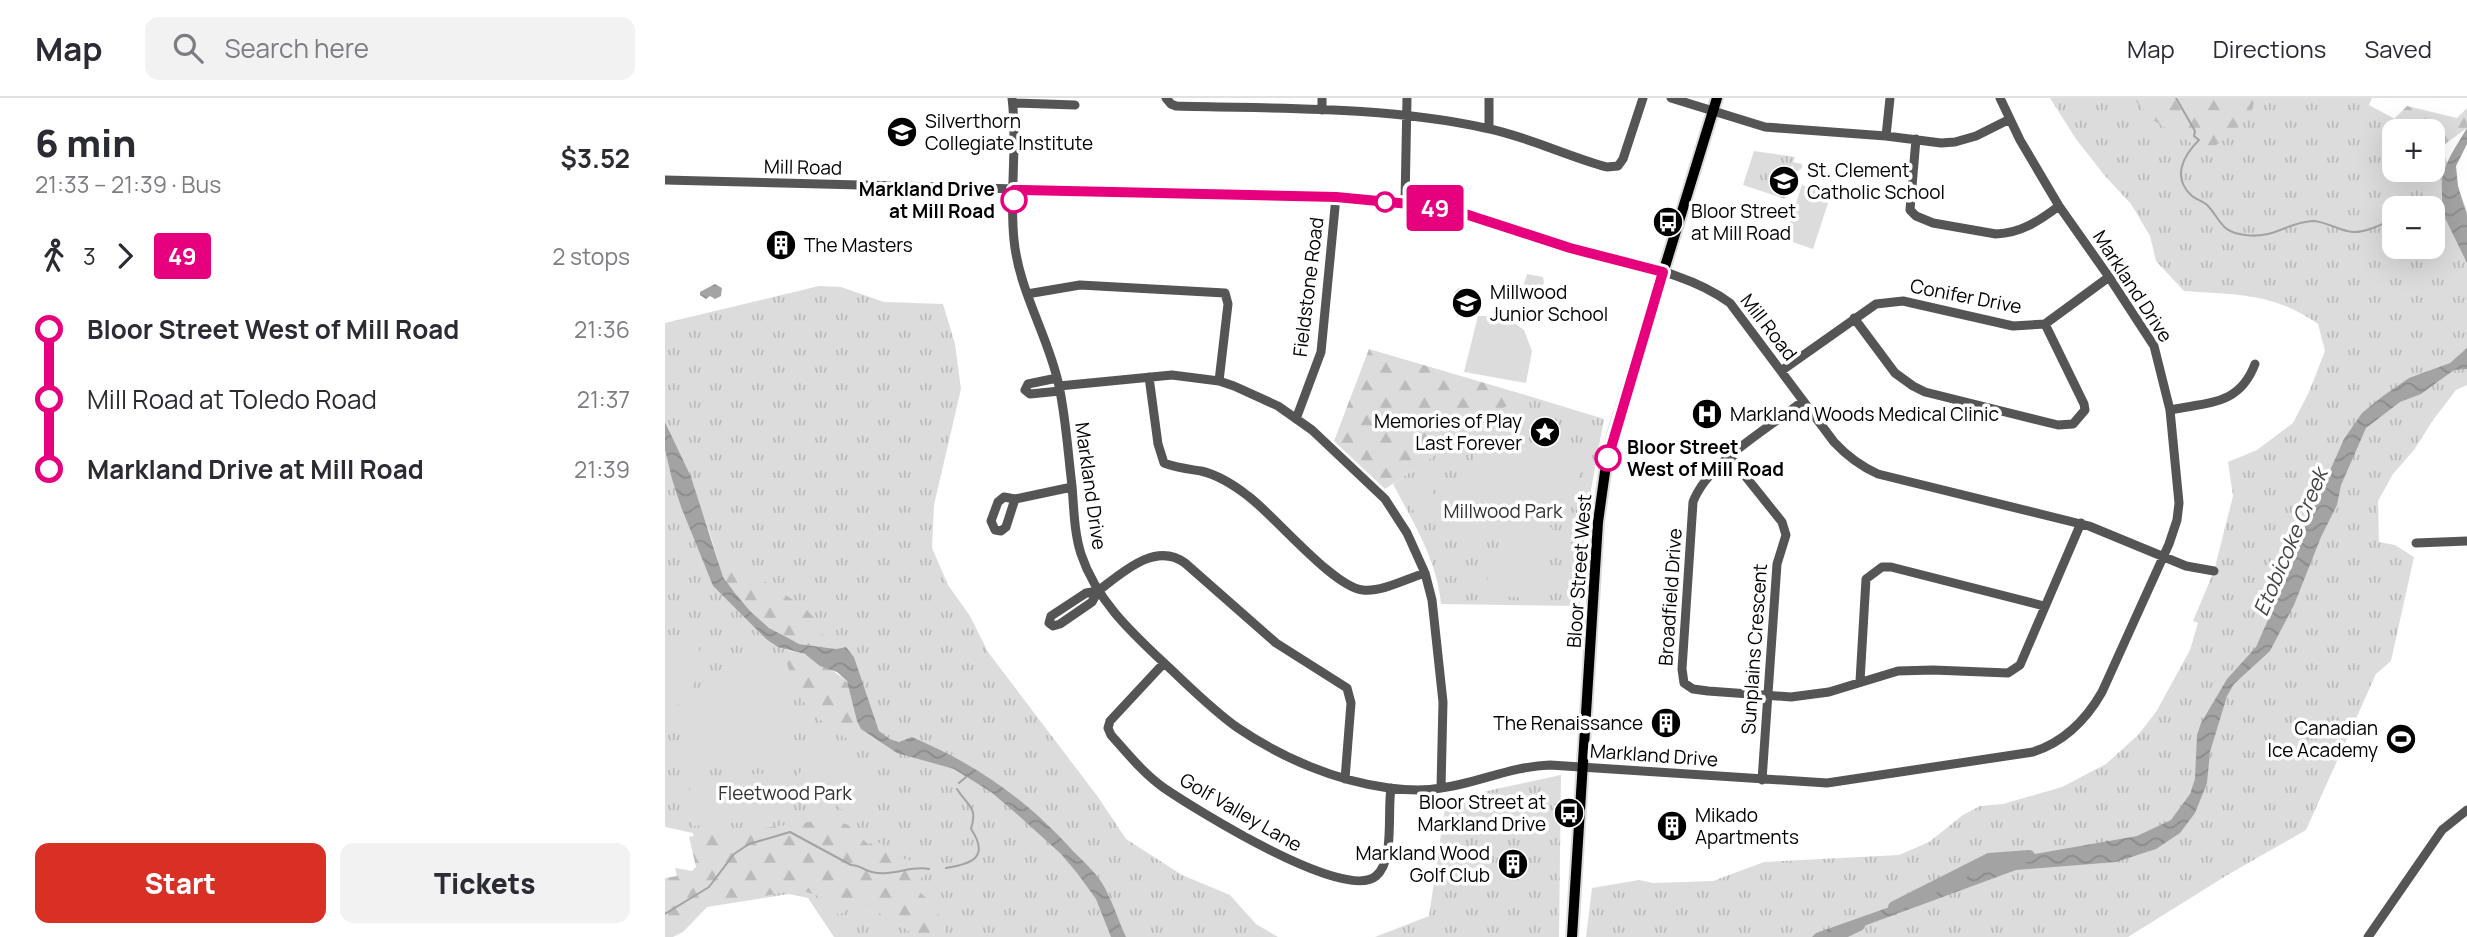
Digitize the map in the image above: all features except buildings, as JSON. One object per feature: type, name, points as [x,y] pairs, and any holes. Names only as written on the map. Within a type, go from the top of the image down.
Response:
[{"type":"main road","name":"Bloor Street West","points":[[1572,935],[1601,491],[1613,435],[1717,98]]},
{"type":"street","points":[[1166,98],[1176,106],[1322,110],[1406,116],[1489,128],[1599,165],[1615,167],[1625,154],[1643,98]]},
{"type":"street","points":[[1322,98],[1322,110]]},
{"type":"street","points":[[1405,204],[1407,98]]},
{"type":"street","points":[[1489,98],[1489,128]]},
{"type":"street","points":[[1671,98],[1765,127],[1955,142],[1991,130],[2010,119]]},
{"type":"street","points":[[1885,136],[1890,98]]},
{"type":"street","name":"Markland Drive","points":[[1012,101],[1014,241],[1027,294],[1059,385],[1066,424],[1078,542],[1098,591],[1120,620],[1214,709],[1238,728],[1267,746],[1319,771],[1391,789],[1441,788],[1530,766],[1827,783],[2033,752],[2053,744],[2084,720],[2097,702],[2178,520],[2179,503],[2170,410],[2154,346],[2059,206],[2000,98]]},
{"type":"street","points":[[1012,101],[1075,105]]},
{"type":"street","points":[[1916,139],[1910,210],[1924,220],[2008,234],[2029,226],[2059,206]]},
{"type":"street","name":"Mill Road","points":[[665,180],[1336,197],[1456,211],[1570,248],[1663,272],[1711,290],[1730,303],[1844,453],[1867,469],[1878,474],[2081,523],[2193,569],[2214,571]]},
{"type":"street","name":"Fieldstone Road","points":[[1296,419],[1321,352],[1336,197]]},
{"type":"street","name":"Conifer Drive","points":[[1781,371],[1876,304],[1892,301],[2013,326],[2045,324],[2109,277]]},
{"type":"street","points":[[1027,294],[1080,285],[1225,293],[1228,310],[1219,381]]},
{"type":"street","points":[[1854,318],[1895,373],[1925,392],[2058,425],[2073,424],[2085,410],[2084,404],[2045,324]]},
{"type":"street","points":[[2170,410],[2231,397],[2247,383],[2255,364]]},
{"type":"street","points":[[1059,385],[1172,375],[1219,381],[1278,406],[1313,430],[1385,499],[1407,533],[1425,573],[1432,600],[1443,702],[1441,788]]},
{"type":"street","points":[[1149,377],[1158,444],[1164,463],[1211,475],[1233,485],[1249,496],[1350,587],[1361,590],[1378,589],[1425,573]]},
{"type":"street","name":"Broadfield Drive","points":[[1803,401],[1706,478],[1693,502],[1682,676],[1684,683],[1693,689],[1767,696],[1808,696],[1898,671],[2008,673],[2020,665],[2081,523]]},
{"type":"street","name":"Sunplains Crescent","points":[[1730,457],[1785,528],[1786,535],[1777,564],[1762,780]]},
{"type":"street","points":[[1015,499],[1072,487]]},
{"type":"street","points":[[2416,543],[2467,541]]},
{"type":"street","points":[[1098,591],[1092,602],[1058,625],[1052,626],[1049,623],[1051,615],[1086,593],[1098,591],[1149,557],[1171,555],[1185,563],[1276,643],[1347,688],[1351,703],[1345,779]]},
{"type":"street","points":[[1860,681],[1866,579],[1882,567],[1891,567],[2044,606]]},
{"type":"street","name":"Golf Valley Lane","points":[[1164,663],[1110,721],[1109,733],[1163,787],[1282,857],[1328,874],[1363,882],[1370,881],[1381,871],[1387,859],[1391,789]]},
{"type":"street","points":[[2368,937],[2442,830],[2467,810]]},
{"type":"green space","points":[[2050,98],[2372,98],[2369,105],[2395,119],[2382,119],[2382,182],[2445,182],[2445,157],[2467,211],[2467,385],[2456,390],[2414,450],[2393,474],[2378,501],[2379,542],[2395,545],[2414,557],[2391,661],[2376,674],[2306,830],[2128,937],[1586,937],[1592,888],[1639,880],[1653,883],[1713,881],[1764,862],[1899,855],[1929,842],[1963,815],[1980,806],[2003,804],[2062,787],[2106,764],[2138,735],[2156,712],[2190,650],[2198,623],[2193,621],[2214,571],[2233,496],[2228,462],[2257,450],[2293,423],[2325,351],[2318,324],[2285,306],[2254,297],[2184,291],[2156,261],[2150,236],[2131,204],[2076,139]]},
{"type":"green space","points":[[2133,98],[2254,98],[2253,108],[2233,134],[2213,147],[2201,149],[2153,120]]},
{"type":"green space","points":[[2407,106],[2457,118],[2467,108],[2467,128],[2445,144],[2445,119],[2394,119]]},
{"type":"green space","points":[[1754,151],[1795,157],[1793,162],[1802,164],[1802,168],[1796,172],[1792,165],[1784,184],[1790,186],[1785,199],[1743,185]]},
{"type":"green space","points":[[1802,185],[1831,194],[1813,249],[1784,239]]},
{"type":"green space","points":[[1527,274],[1543,277],[1544,283],[1538,292],[1523,287]]},
{"type":"green space","name":"Fleetwood Park","points":[[819,286],[841,287],[884,302],[943,304],[955,344],[961,389],[934,505],[932,548],[948,585],[970,616],[988,652],[1098,797],[1126,839],[1182,875],[1230,895],[1256,924],[1278,937],[834,937],[808,898],[789,894],[707,907],[693,833],[665,827],[665,450],[681,507],[713,586],[766,639],[787,650],[855,708],[897,752],[899,742],[879,731],[854,657],[846,647],[836,649],[799,644],[769,628],[750,611],[723,577],[710,534],[665,422],[665,323]]},
{"type":"green space","points":[[1459,288],[1466,292],[1471,303],[1469,308],[1464,310],[1455,303],[1455,291]]},
{"type":"green space","points":[[1478,316],[1505,316],[1524,330],[1532,351],[1526,383],[1464,372]]},
{"type":"green space","points":[[1369,349],[1522,394],[1385,489],[1334,441]]},
{"type":"green space","name":"Millwood Park","points":[[1522,394],[1604,419],[1586,517],[1580,606],[1441,604],[1435,572],[1429,557],[1393,484]]},
{"type":"green space","points":[[1495,431],[1585,463],[1578,479],[1559,506],[1547,517],[1519,533],[1480,538],[1446,533],[1483,434]]},
{"type":"green space","points":[[1437,470],[1450,491],[1441,497],[1428,476]]},
{"type":"green space","points":[[1424,478],[1437,499],[1428,505],[1415,484]]},
{"type":"green space","points":[[1412,486],[1425,507],[1415,513],[1402,492]]},
{"type":"green space","points":[[1552,527],[1548,593],[1541,599],[1485,595],[1490,563],[1507,542]]},
{"type":"green space","points":[[717,556],[733,561],[804,607],[815,619],[829,647],[796,642],[764,624],[745,607],[729,587],[722,575]]},
{"type":"green space","points":[[695,634],[700,666],[695,682],[686,697],[665,712],[665,636]]},
{"type":"green space","points":[[787,650],[807,655],[846,681],[862,729],[855,740],[834,730],[804,703],[785,657]]},
{"type":"green space","points":[[771,656],[779,664],[788,686],[795,751],[787,758],[691,762],[680,753],[694,706],[714,676],[728,666]]},
{"type":"green space","points":[[825,740],[887,789],[860,824],[798,775]]},
{"type":"green space","points":[[783,772],[786,819],[692,826],[689,779]]},
{"type":"green space","name":"Markland Wood Golf Club","points":[[1561,775],[1559,937],[1375,937],[1429,916],[1446,800]]},
{"type":"green space","points":[[823,816],[848,825],[869,845],[874,839],[900,858],[916,862],[927,874],[912,884],[933,905],[946,928],[944,937],[919,937],[860,902],[839,915],[816,895],[794,888],[771,895],[711,903],[683,932],[673,937],[665,937],[665,878],[677,876],[675,868],[692,871],[696,867],[689,837],[710,832],[715,828],[725,833],[809,822]]},
{"type":"water","points":[[2467,128],[2467,144],[2456,166],[2458,186],[2467,215],[2467,263],[2445,218],[2445,196],[2442,196],[2442,182],[2445,182],[2445,170]]},
{"type":"water","points":[[715,284],[722,288],[721,296],[715,299],[710,296],[706,299],[700,295],[700,292]]},
{"type":"water","name":"Etobicoke Creek","points":[[2467,348],[2467,369],[2454,370],[2421,394],[2400,402],[2366,428],[2341,485],[2337,505],[2294,605],[2270,651],[2234,684],[2227,696],[2210,752],[2207,783],[2195,813],[2180,833],[2156,849],[2116,862],[2016,870],[1834,937],[1812,937],[1816,933],[1918,897],[1962,872],[1996,861],[2137,836],[2171,820],[2190,794],[2195,779],[2197,735],[2201,723],[2227,679],[2256,647],[2344,439],[2362,413],[2383,396],[2409,378],[2450,363]]},
{"type":"water","points":[[665,422],[691,477],[723,577],[750,611],[769,628],[799,644],[836,649],[846,647],[854,657],[879,731],[899,742],[912,737],[936,748],[979,771],[1018,799],[1055,832],[1099,879],[1126,937],[1111,937],[1096,899],[1077,873],[1061,854],[991,792],[954,769],[897,753],[861,729],[847,681],[837,672],[820,666],[805,654],[778,647],[766,639],[713,586],[672,479],[665,450]]},
{"type":"waterway","points":[[2176,98],[2195,131],[2194,136],[2199,140],[2184,160],[2182,181],[2191,195],[2207,205],[2223,226],[2231,231],[2245,235],[2264,235],[2312,221],[2358,232],[2382,224]]},
{"type":"waterway","points":[[959,783],[966,777]]},
{"type":"waterway","points":[[946,868],[975,858],[979,846],[971,829],[973,811],[957,789]]},
{"type":"waterway","points":[[665,914],[709,887],[734,854],[749,844],[790,832],[851,865],[872,872],[929,869]]},
{"type":"waterway","name":"Etobicoke Creek","points":[[1894,907],[1989,859],[2029,856]]},
{"type":"waterway","name":"Etobicoke Creek","points":[[1834,937],[1859,925]]},
{"type":"bus line","name":"49","points":[[1014,200],[1014,190],[1022,190],[1336,197],[1420,205],[1456,211],[1570,248],[1663,272],[1608,458]]},
{"type":"place","name":"Silverthorn Collegiate Institute","points":[[902,132]]},
{"type":"place","name":"St. Clement Catholic School","points":[[1784,181]]},
{"type":"place","name":"Markland Drive at Mill Road","points":[[1014,200]]},
{"type":"place","name":"Bloor Street at Mill Road","points":[[1668,222]]},
{"type":"place","name":"The Masters","points":[[781,245]]},
{"type":"place","name":"Millwood Junior School","points":[[1467,303]]},
{"type":"place","name":"Markland Woods Medical Clinic","points":[[1707,414]]},
{"type":"place","name":"Memories of Play Last Forever","points":[[1545,432]]},
{"type":"place","name":"Bloor Street West of Mill Road","points":[[1608,458]]},
{"type":"place","name":"The Renaissance","points":[[1666,723]]},
{"type":"place","name":"Canadian Ice Academy","points":[[2401,739]]},
{"type":"place","name":"Bloor Street at Markland Drive","points":[[1569,813]]},
{"type":"place","name":"Mikado Apartments","points":[[1672,826]]},
{"type":"place","name":"Markland Wood Golf Club","points":[[1513,864]]}]
